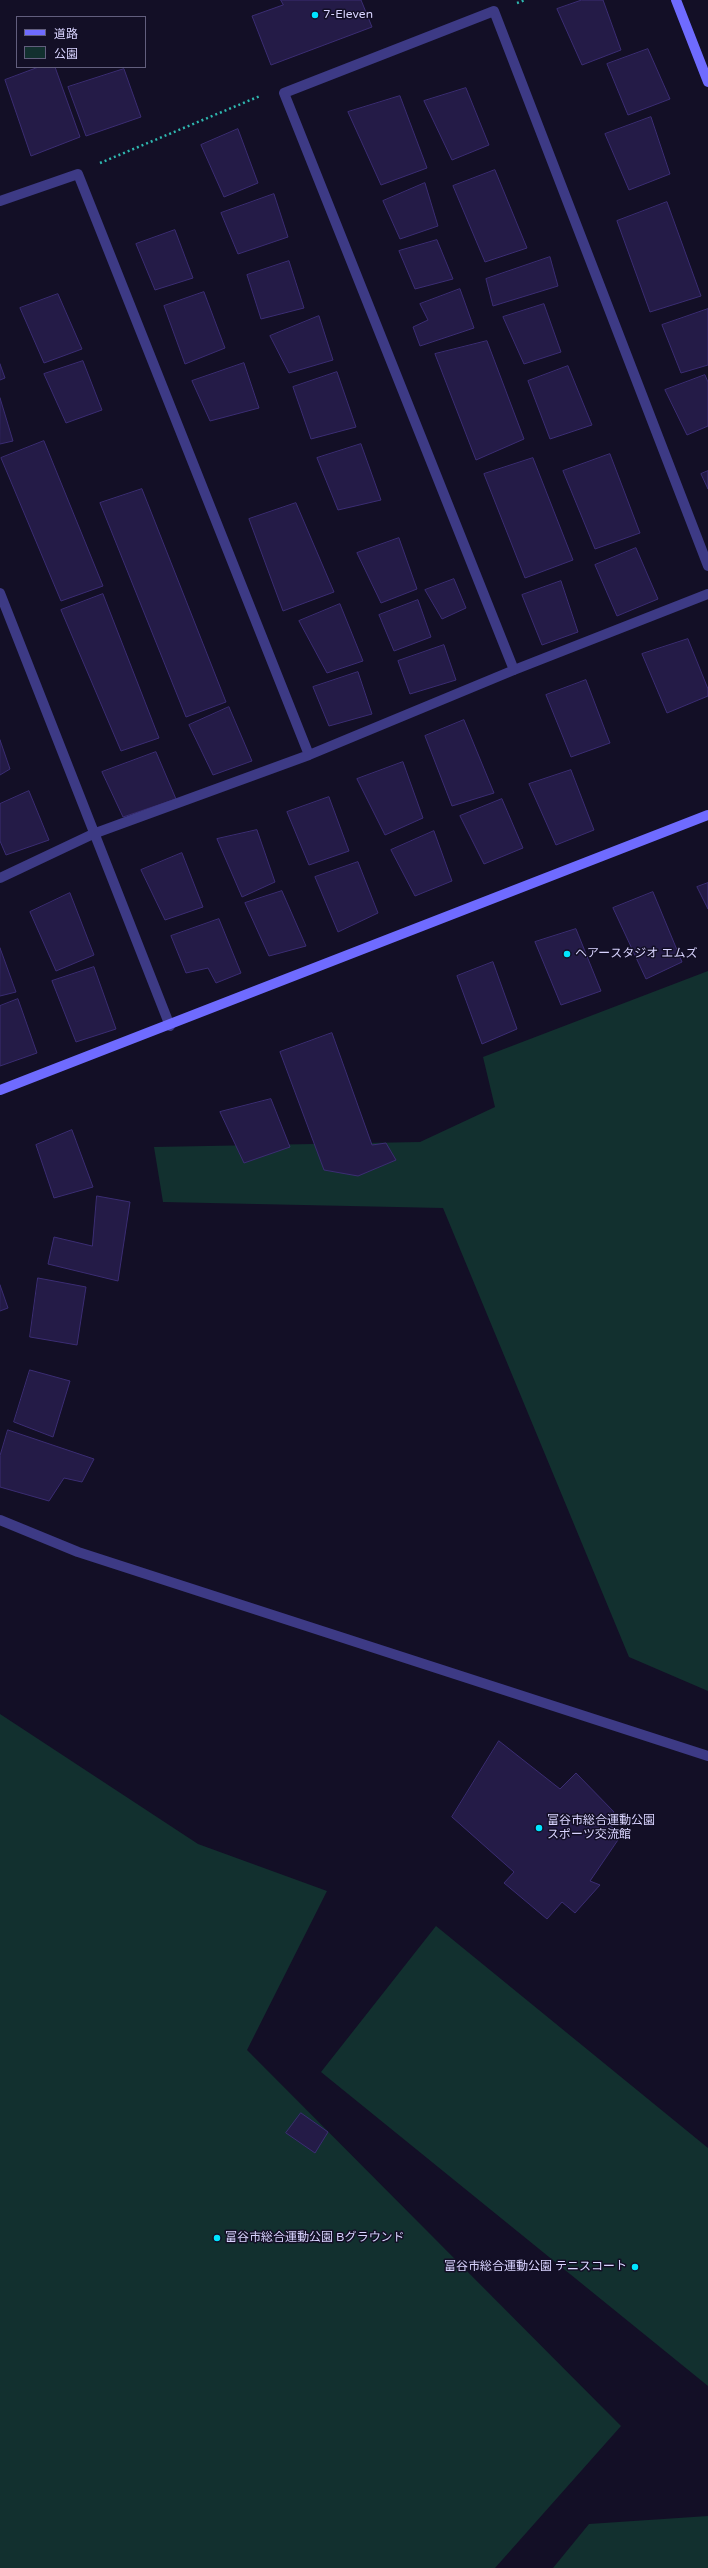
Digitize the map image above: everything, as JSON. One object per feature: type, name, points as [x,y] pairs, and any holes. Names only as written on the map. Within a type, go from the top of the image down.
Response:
[{"type":"street","points":[[676,0],[708,82]]},
{"type":"street","points":[[514,670],[284,93],[494,11],[708,566]]},
{"type":"street","points":[[0,201],[78,174],[309,755]]},
{"type":"street","points":[[0,594],[93,834],[170,1026]]},
{"type":"street","points":[[0,878],[93,834],[309,755],[514,670],[708,594]]},
{"type":"street","points":[[0,1090],[170,1026],[708,816]]},
{"type":"street","points":[[0,1520],[78,1552],[708,1756]]},
{"type":"path","points":[[78,174],[265,94],[284,93]]},
{"type":"green space","points":[[708,971],[708,1691],[629,1657],[443,1208],[163,1202],[154,1147],[420,1142],[495,1107],[483,1057]]},
{"type":"green space","name":"富谷市総合運動公園 Bグラウンド","points":[[0,1714],[198,1844],[327,1891],[247,2050],[621,2426],[495,2568],[0,2568]]},
{"type":"green space","name":"富谷市総合運動公園 テニスコート","points":[[436,1926],[708,2148],[708,2386],[321,2072]]},
{"type":"green space","points":[[708,2516],[708,2568],[553,2568],[589,2524]]},
{"type":"building","points":[[281,0],[361,0],[372,27],[271,65],[252,16],[283,5]]},
{"type":"building","points":[[582,0],[603,0],[621,50],[582,65],[557,9]]},
{"type":"building","points":[[648,49],[670,99],[628,115],[607,64]]},
{"type":"building","points":[[36,68],[55,68],[80,137],[31,156],[5,80]]},
{"type":"building","points":[[124,69],[141,117],[86,136],[68,87]]},
{"type":"building","points":[[466,88],[489,145],[452,160],[424,101]]},
{"type":"building","points":[[400,96],[427,168],[381,185],[348,112]]},
{"type":"building","points":[[651,117],[670,174],[629,190],[605,134]]},
{"type":"building","points":[[238,129],[258,183],[224,197],[201,145]]},
{"type":"building","points":[[495,170],[527,248],[485,262],[453,186]]},
{"type":"building","points":[[425,183],[438,226],[400,239],[383,201]]},
{"type":"building","points":[[274,194],[288,237],[238,254],[221,213]]},
{"type":"building","points":[[667,202],[701,296],[650,312],[617,221]]},
{"type":"building","points":[[175,230],[193,278],[155,290],[136,244]]},
{"type":"building","points":[[437,240],[453,279],[415,289],[399,251]]},
{"type":"building","points":[[550,257],[558,286],[493,306],[486,279]]},
{"type":"building","points":[[289,261],[304,308],[261,319],[247,275]]},
{"type":"building","points":[[460,289],[474,328],[420,346],[413,327],[428,320],[420,304]]},
{"type":"building","points":[[204,292],[225,348],[185,364],[164,306]]},
{"type":"building","points":[[58,294],[82,349],[44,363],[20,308]]},
{"type":"building","points":[[544,304],[561,352],[524,364],[503,317]]},
{"type":"building","points":[[708,309],[708,365],[681,373],[662,325]]},
{"type":"building","points":[[319,316],[333,360],[289,373],[270,336]]},
{"type":"building","points":[[487,341],[524,439],[476,460],[435,354]]},
{"type":"building","points":[[83,361],[102,410],[66,423],[44,374]]},
{"type":"building","points":[[244,363],[259,408],[210,421],[192,381]]},
{"type":"building","points":[[0,364],[5,378],[0,380]]},
{"type":"building","points":[[568,366],[592,425],[550,439],[528,381]]},
{"type":"building","points":[[337,372],[356,427],[311,439],[293,387]]},
{"type":"building","points":[[705,375],[708,382],[708,426],[687,435],[665,390]]},
{"type":"building","points":[[0,398],[13,441],[0,444]]},
{"type":"building","points":[[44,441],[103,586],[61,601],[1,458]]},
{"type":"building","points":[[361,444],[381,500],[338,510],[317,458]]},
{"type":"building","points":[[610,454],[640,533],[595,549],[563,471]]},
{"type":"building","points":[[533,458],[573,560],[525,578],[484,474]]},
{"type":"building","points":[[708,471],[708,489],[701,474]]},
{"type":"building","points":[[142,489],[226,702],[186,717],[100,503]]},
{"type":"building","points":[[296,503],[334,592],[283,611],[249,519]]},
{"type":"building","points":[[399,538],[417,589],[381,603],[357,553]]},
{"type":"building","points":[[636,548],[658,599],[617,616],[595,565]]},
{"type":"building","points":[[454,579],[466,608],[442,619],[425,590]]},
{"type":"building","points":[[561,581],[578,632],[542,645],[522,595]]},
{"type":"building","points":[[103,594],[159,738],[121,751],[61,610]]},
{"type":"building","points":[[418,600],[431,637],[394,651],[379,615]]},
{"type":"building","points":[[340,604],[363,661],[327,673],[299,621]]},
{"type":"building","points":[[688,639],[708,689],[708,696],[667,713],[642,654]]},
{"type":"building","points":[[444,645],[456,680],[410,694],[398,661]]},
{"type":"building","points":[[358,672],[372,714],[329,726],[313,687]]},
{"type":"building","points":[[586,680],[610,743],[571,757],[546,695]]},
{"type":"building","points":[[229,707],[252,761],[213,775],[189,725]]},
{"type":"building","points":[[464,720],[494,793],[452,806],[425,736]]},
{"type":"building","points":[[0,740],[10,769],[0,775]]},
{"type":"building","points":[[156,752],[176,799],[123,817],[102,772]]},
{"type":"building","points":[[403,762],[423,818],[385,835],[357,779]]},
{"type":"building","points":[[571,770],[594,830],[556,845],[529,784]]},
{"type":"building","points":[[29,791],[49,840],[6,855],[0,841],[0,804]]},
{"type":"building","points":[[329,797],[349,851],[309,865],[287,812]]},
{"type":"building","points":[[502,799],[523,848],[484,864],[460,816]]},
{"type":"building","points":[[257,830],[275,882],[242,897],[217,839]]},
{"type":"building","points":[[434,831],[452,881],[415,896],[391,850]]},
{"type":"building","points":[[182,853],[203,907],[165,920],[141,870]]},
{"type":"building","points":[[358,862],[378,913],[338,932],[315,877]]},
{"type":"building","points":[[708,883],[708,909],[697,887]]},
{"type":"building","points":[[282,891],[306,946],[269,956],[245,903]]},
{"type":"building","points":[[653,892],[682,962],[646,979],[613,908]]},
{"type":"building","points":[[70,893],[94,955],[56,971],[30,912]]},
{"type":"building","points":[[219,919],[241,973],[216,983],[208,968],[186,973],[171,936]]},
{"type":"building","points":[[576,929],[601,991],[561,1005],[535,942]]},
{"type":"building","points":[[0,948],[16,992],[0,996]]},
{"type":"building","points":[[493,962],[517,1029],[482,1044],[457,976]]},
{"type":"building","points":[[94,967],[116,1029],[76,1042],[52,981]]},
{"type":"building","points":[[18,999],[37,1053],[0,1066],[0,1006]]},
{"type":"building","points":[[332,1033],[372,1145],[386,1143],[396,1160],[358,1176],[324,1170],[280,1052]]},
{"type":"building","points":[[271,1099],[290,1147],[244,1163],[220,1112]]},
{"type":"building","points":[[72,1130],[93,1187],[54,1198],[36,1145]]},
{"type":"building","points":[[97,1196],[130,1202],[118,1281],[48,1264],[54,1237],[92,1246]]},
{"type":"building","points":[[38,1278],[86,1287],[77,1345],[30,1337]]},
{"type":"building","points":[[0,1285],[8,1308],[0,1311]]},
{"type":"building","points":[[30,1370],[70,1381],[53,1437],[14,1422]]},
{"type":"building","points":[[8,1430],[94,1459],[82,1482],[64,1478],[49,1501],[0,1487],[0,1456]]},
{"type":"building","name":"富谷市総合運動公園 スポーツ交流館","points":[[499,1741],[560,1789],[576,1773],[614,1812],[606,1823],[622,1834],[590,1881],[600,1885],[575,1913],[562,1902],[547,1919],[504,1883],[514,1872],[452,1817]]},
{"type":"building","points":[[301,2113],[328,2132],[315,2153],[286,2133]]},
{"type":"place","name":"7-Eleven","points":[[315,15]]},
{"type":"place","name":"ヘアースタジオ エムズ","points":[[567,954]]},
{"type":"place","name":"富谷市総合運動公園 スポーツ交流館","points":[[539,1828]]},
{"type":"place","name":"富谷市総合運動公園 Bグラウンド","points":[[217,2238]]},
{"type":"place","name":"富谷市総合運動公園 テニスコート","points":[[635,2267]]}]
